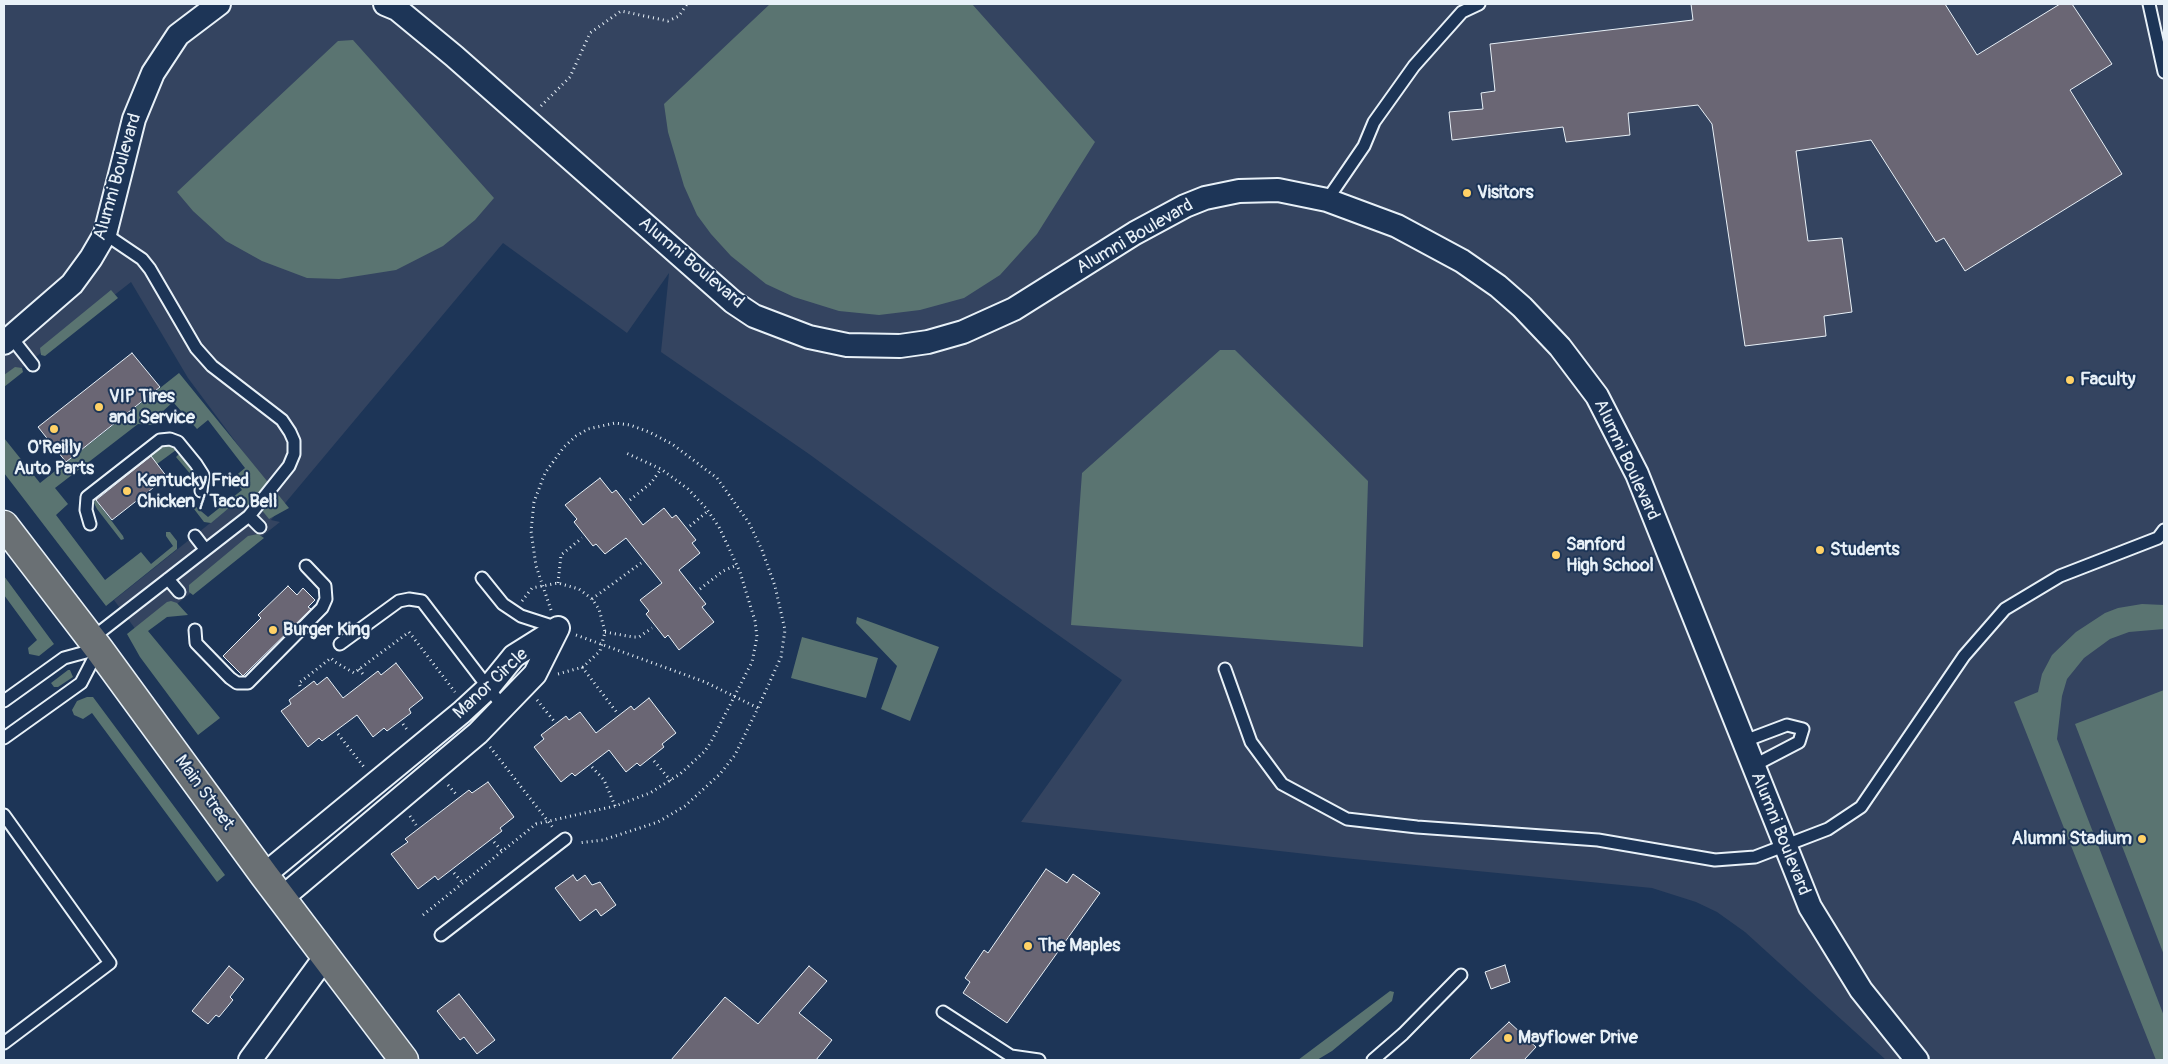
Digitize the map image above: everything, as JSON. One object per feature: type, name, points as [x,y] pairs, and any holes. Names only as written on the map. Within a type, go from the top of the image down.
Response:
[{"type":"highway","name":"Main Street","points":[[4,525],[95,644],[264,875],[404,1060]]},
{"type":"street","name":"Alumni Boulevard","points":[[8,340],[72,284],[105,234],[134,120],[153,73],[178,35],[220,4]]},
{"type":"street","name":"Alumni Boulevard","points":[[385,4],[397,10],[454,56],[733,302],[754,316],[786,330],[809,337],[848,345],[900,346],[928,342],[962,332],[1014,309],[1135,233],[1185,206],[1224,193],[1260,189],[1278,190],[1327,200],[1397,226],[1462,261],[1498,286],[1522,308],[1583,375],[1597,396],[1637,474],[1742,742],[1810,907],[1861,990],[1917,1060]]},
{"type":"street","name":"Manor Circle","points":[[264,875],[488,688],[514,656],[558,628]]},
{"type":"street","name":"Manor Circle","points":[[282,898],[478,733],[535,674],[558,628]]},
{"type":"street","points":[[250,1060],[326,956]]},
{"type":"lane","points":[[1327,200],[1364,146],[1374,122],[1414,66],[1462,12],[1479,4]]},
{"type":"lane","points":[[2148,4],[2164,72]]},
{"type":"lane","points":[[4,701],[64,658],[95,644],[168,579],[250,516],[289,466],[294,454],[294,441],[282,420],[212,366],[196,348],[150,269],[142,259],[105,234]]},
{"type":"lane","points":[[8,340],[33,365]]},
{"type":"lane","points":[[90,524],[86,510],[87,497],[160,440],[170,439],[182,446],[203,475],[201,491]]},
{"type":"lane","points":[[250,516],[260,526]]},
{"type":"lane","points":[[1225,668],[1251,742],[1282,784],[1347,819],[1417,827],[1598,840],[1715,860],[1755,857],[1786,847],[1828,828],[1861,807],[1968,650],[2005,609],[2060,576],[2158,538],[2164,530]]},
{"type":"lane","points":[[195,536],[205,549]]},
{"type":"lane","points":[[195,630],[196,643],[230,678],[237,683],[248,682],[322,608],[326,599],[325,586],[306,566]]},
{"type":"lane","points":[[482,578],[503,604],[521,616],[558,628]]},
{"type":"lane","points":[[168,579],[180,592]]},
{"type":"lane","points":[[340,644],[399,601],[409,599],[422,601],[503,707]]},
{"type":"lane","points":[[4,738],[81,683],[95,644]]},
{"type":"lane","points":[[1742,742],[1787,725],[1803,729],[1799,742],[1753,766]]},
{"type":"lane","points":[[4,815],[110,963],[4,1044]]},
{"type":"lane","points":[[441,935],[564,839]]},
{"type":"lane","points":[[1373,1060],[1403,1034],[1461,975]]},
{"type":"lane","points":[[943,1012],[1005,1058],[1039,1060]]},
{"type":"path","points":[[526,120],[570,77],[590,33],[621,11],[668,21],[679,16],[688,4]]},
{"type":"path","points":[[478,733],[564,839],[584,843],[603,840],[658,822],[685,806],[714,780],[735,755],[758,708],[781,657],[785,630],[779,602],[762,550],[749,523],[718,478],[672,444],[630,425],[615,423],[588,429],[576,436],[564,447],[545,473],[534,502],[531,531],[536,566],[558,628],[705,682],[758,708]]},
{"type":"path","points":[[423,915],[536,824],[615,806],[643,796],[670,781],[706,751],[752,662],[757,628],[737,565],[725,538],[708,511],[688,489],[661,469],[626,453]]},
{"type":"path","points":[[630,500],[651,483],[661,469]]},
{"type":"path","points":[[690,526],[708,511]]},
{"type":"path","points":[[558,583],[561,555],[582,538]]},
{"type":"path","points":[[592,599],[641,563]]},
{"type":"path","points":[[700,589],[723,571],[737,565]]},
{"type":"path","points":[[605,632],[633,637],[639,636],[652,628]]},
{"type":"path","points":[[300,686],[299,683],[332,658],[335,662],[354,673],[409,632],[460,698]]},
{"type":"path","points":[[582,667],[618,714]]},
{"type":"path","points":[[359,669],[366,677]]},
{"type":"path","points":[[531,692],[554,721]]},
{"type":"path","points":[[338,734],[365,769]]},
{"type":"path","points":[[654,760],[670,781]]},
{"type":"path","points":[[592,767],[604,780],[615,806]]},
{"type":"path","points":[[494,842],[502,851]]},
{"type":"path","points":[[454,873],[462,882]]},
{"type":"shaded area","name":"Sanford High School","points":[[4,4],[2164,4],[2164,1060],[1886,1060],[1745,932],[1717,912],[1696,902],[1652,888],[1333,857],[1021,822],[1122,680],[993,589],[809,454],[661,352],[669,273],[627,333],[503,243],[271,520],[280,522],[139,634],[114,600],[264,480],[188,378],[131,282],[4,382]]},
{"type":"green space","points":[[770,4],[972,4],[1095,142],[1037,234],[1000,275],[964,298],[920,310],[879,315],[839,311],[794,297],[766,284],[731,256],[711,234],[697,215],[684,186],[668,132],[664,104]]},
{"type":"green space","points":[[353,40],[494,198],[475,220],[443,246],[396,270],[339,279],[307,278],[262,261],[226,241],[193,211],[177,192],[338,41]]},
{"type":"green space","points":[[111,290],[118,298],[45,356],[41,355],[40,348]]},
{"type":"green space","points":[[1220,350],[1235,350],[1368,481],[1363,647],[1071,625],[1082,473]]},
{"type":"green space","points":[[15,367],[22,368],[23,372],[4,387],[4,375]]},
{"type":"green space","points":[[179,373],[289,508],[269,519],[256,503],[229,508],[211,523],[204,522],[194,509],[195,506],[208,517],[242,490],[233,478],[245,468],[208,420],[197,429],[173,402],[162,412],[165,416],[152,425],[138,424],[55,488],[68,504],[56,515],[105,580],[141,552],[151,564],[173,546],[166,536],[166,532],[170,532],[177,541],[177,549],[106,606],[4,473],[4,438],[40,483]]},
{"type":"green space","points":[[171,444],[176,450],[157,464],[150,456],[131,471],[129,469],[160,445]]},
{"type":"green space","points":[[179,454],[194,472],[194,476],[176,457]]},
{"type":"green space","points":[[95,499],[124,539],[121,540],[97,509],[94,503]]},
{"type":"green space","points":[[258,534],[264,538],[193,595],[189,592],[189,585],[248,536]]},
{"type":"green space","points":[[4,576],[54,644],[39,656],[29,654],[28,648],[37,640],[4,595]]},
{"type":"green space","points":[[167,602],[177,603],[188,615],[167,617],[148,631],[220,718],[198,735],[140,657],[127,634]]},
{"type":"green space","points":[[2142,604],[2164,605],[2164,629],[2129,632],[2110,639],[2084,658],[2067,679],[2062,696],[2057,739],[2164,1016],[2164,1060],[2156,1060],[2014,702],[2038,692],[2042,674],[2052,655],[2076,632],[2105,613],[2118,608]]},
{"type":"green space","points":[[857,617],[939,647],[910,721],[881,709],[897,666],[856,623]]},
{"type":"green space","points":[[802,637],[878,658],[866,698],[791,678]]},
{"type":"green space","points":[[70,670],[73,677],[58,687],[54,687],[51,683]]},
{"type":"green space","name":"Alumni Stadium","points":[[2164,690],[2164,955],[2075,724]]},
{"type":"green space","points":[[93,697],[225,875],[217,882],[92,713],[83,719],[74,715],[72,710],[77,701]]},
{"type":"green space","points":[[1390,991],[1394,992],[1392,1001],[1332,1051],[1317,1060],[1298,1060]]},
{"type":"building","points":[[1691,4],[1945,4],[1977,55],[2060,4],[2072,4],[2112,64],[2070,90],[2122,174],[1965,271],[1944,238],[1936,242],[1871,140],[1796,151],[1808,241],[1842,238],[1852,312],[1824,316],[1826,336],[1745,346],[1712,124],[1698,105],[1628,113],[1630,135],[1566,142],[1563,127],[1452,140],[1449,112],[1483,109],[1481,93],[1495,91],[1490,44],[1693,20]]},
{"type":"building","name":"VIP Tires and Service","points":[[132,353],[160,387],[66,462],[38,427]]},
{"type":"building","name":"Kentucky Fried Chicken / Taco Bell","points":[[151,456],[167,477],[112,520],[96,500]]},
{"type":"building","points":[[600,478],[612,493],[616,490],[643,525],[664,508],[672,518],[676,515],[696,540],[692,543],[700,553],[679,570],[706,604],[702,607],[714,622],[679,650],[668,635],[665,638],[646,614],[649,611],[640,600],[662,583],[626,538],[605,554],[596,544],[593,546],[574,522],[577,519],[565,505]]},
{"type":"building","name":"Burger King","points":[[288,586],[297,595],[303,588],[315,600],[308,607],[311,609],[243,676],[223,656],[261,618],[258,615]]},
{"type":"building","points":[[396,663],[423,698],[409,709],[411,713],[387,731],[384,728],[373,737],[357,715],[322,741],[319,738],[308,747],[281,711],[291,704],[289,700],[314,681],[317,685],[327,677],[343,698],[378,671],[381,675]]},
{"type":"building","points":[[649,698],[676,733],[662,744],[664,747],[640,766],[637,763],[626,772],[609,750],[575,776],[572,773],[561,782],[534,747],[544,739],[541,735],[566,716],[569,720],[580,712],[596,733],[631,706],[634,710]]},
{"type":"building","points":[[488,782],[514,817],[500,828],[502,831],[438,880],[435,876],[418,889],[391,854],[408,842],[405,839],[469,790],[472,793]]},
{"type":"building","name":"The Maples","points":[[1046,869],[1067,883],[1073,874],[1100,893],[1007,1023],[963,993],[970,982],[965,978],[984,950],[988,953]]},
{"type":"building","points":[[573,875],[577,881],[585,875],[592,885],[600,882],[616,905],[601,916],[596,909],[580,921],[555,888]]},
{"type":"building","points":[[1505,965],[1510,982],[1491,989],[1485,972]]},
{"type":"building","points":[[229,966],[244,979],[230,997],[233,1000],[219,1017],[216,1015],[208,1024],[192,1011]]},
{"type":"building","points":[[809,966],[827,981],[799,1013],[832,1040],[816,1060],[671,1060],[725,997],[758,1024]]},
{"type":"building","points":[[459,994],[495,1040],[477,1054],[464,1037],[460,1040],[437,1011]]},
{"type":"building","name":"Mayflower Drive","points":[[1509,1022],[1536,1047],[1524,1060],[1469,1060]]},
{"type":"place","name":"Visitors","points":[[1467,193]]},
{"type":"place","name":"Faculty","points":[[2070,380]]},
{"type":"place","name":"VIP Tires and Service","points":[[99,407]]},
{"type":"place","name":"O'Reilly Auto Parts","points":[[54,429]]},
{"type":"place","name":"Kentucky Fried Chicken / Taco Bell","points":[[127,491]]},
{"type":"place","name":"Students","points":[[1820,550]]},
{"type":"place","name":"Sanford High School","points":[[1556,555]]},
{"type":"place","name":"Burger King","points":[[273,630]]},
{"type":"place","name":"Alumni Stadium","points":[[2142,839]]},
{"type":"place","name":"The Maples","points":[[1028,946]]},
{"type":"place","name":"Mayflower Drive","points":[[1508,1038]]}]
